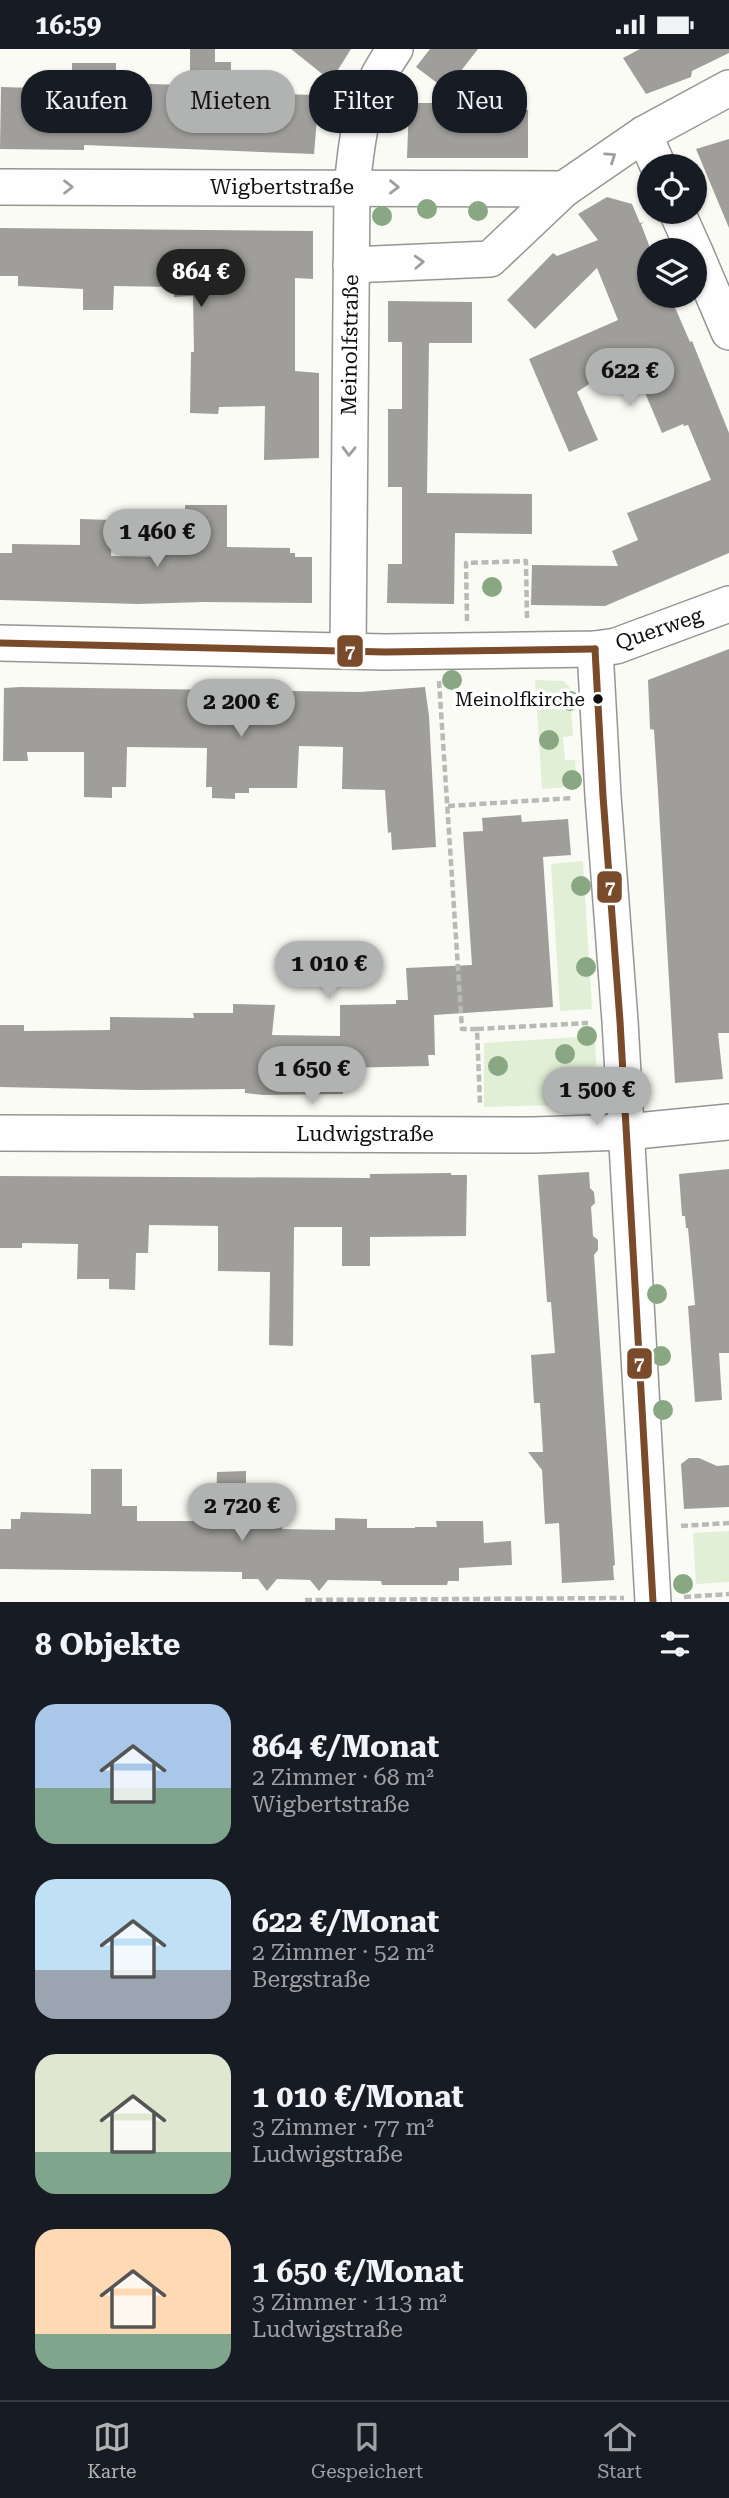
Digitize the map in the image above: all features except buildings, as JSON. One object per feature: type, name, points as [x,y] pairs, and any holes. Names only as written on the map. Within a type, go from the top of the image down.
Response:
[{"type":"street","name":"Meinolfstraße","points":[[348,651],[352,187],[358,128],[374,83],[395,49]]},
{"type":"street","points":[[351,265],[489,259],[564,189],[644,134],[729,88]]},
{"type":"street","points":[[644,134],[653,154]]},
{"type":"street","name":"Wigbertstraße","points":[[0,187],[564,189]]},
{"type":"street","points":[[707,281],[729,332]]},
{"type":"street","name":"Querweg","points":[[0,643],[385,652],[595,649],[616,646],[729,604]]},
{"type":"street","points":[[595,649],[620,1021],[651,1599]]},
{"type":"street","name":"Ludwigstraße","points":[[0,1133],[534,1135],[626,1132],[729,1122]]},
{"type":"path","points":[[467,633],[466,562],[526,561],[527,622]]},
{"type":"path","points":[[438,670],[462,1029],[620,1021]]},
{"type":"path","points":[[448,806],[546,800]]},
{"type":"path","points":[[477,1029],[480,1105]]},
{"type":"path","points":[[679,1526],[729,1523]]},
{"type":"path","points":[[304,1600],[651,1599],[729,1594]]},
{"type":"green space","points":[[535,680],[564,681],[570,688],[573,736],[563,737],[565,760],[575,760],[577,786],[542,789]]},
{"type":"green space","points":[[583,861],[592,1009],[560,1011],[551,864]]},
{"type":"green space","points":[[595,1036],[598,1104],[484,1107],[484,1043]]},
{"type":"green space","points":[[729,1531],[729,1582],[696,1584],[693,1533]]},
{"type":"transit line","name":"7","points":[[0,643],[385,652],[595,649]]},
{"type":"transit line","name":"7","points":[[595,649],[620,1021],[653,1602]]},
{"type":"place","name":"Meinolfkirche","points":[[598,699]]}]
